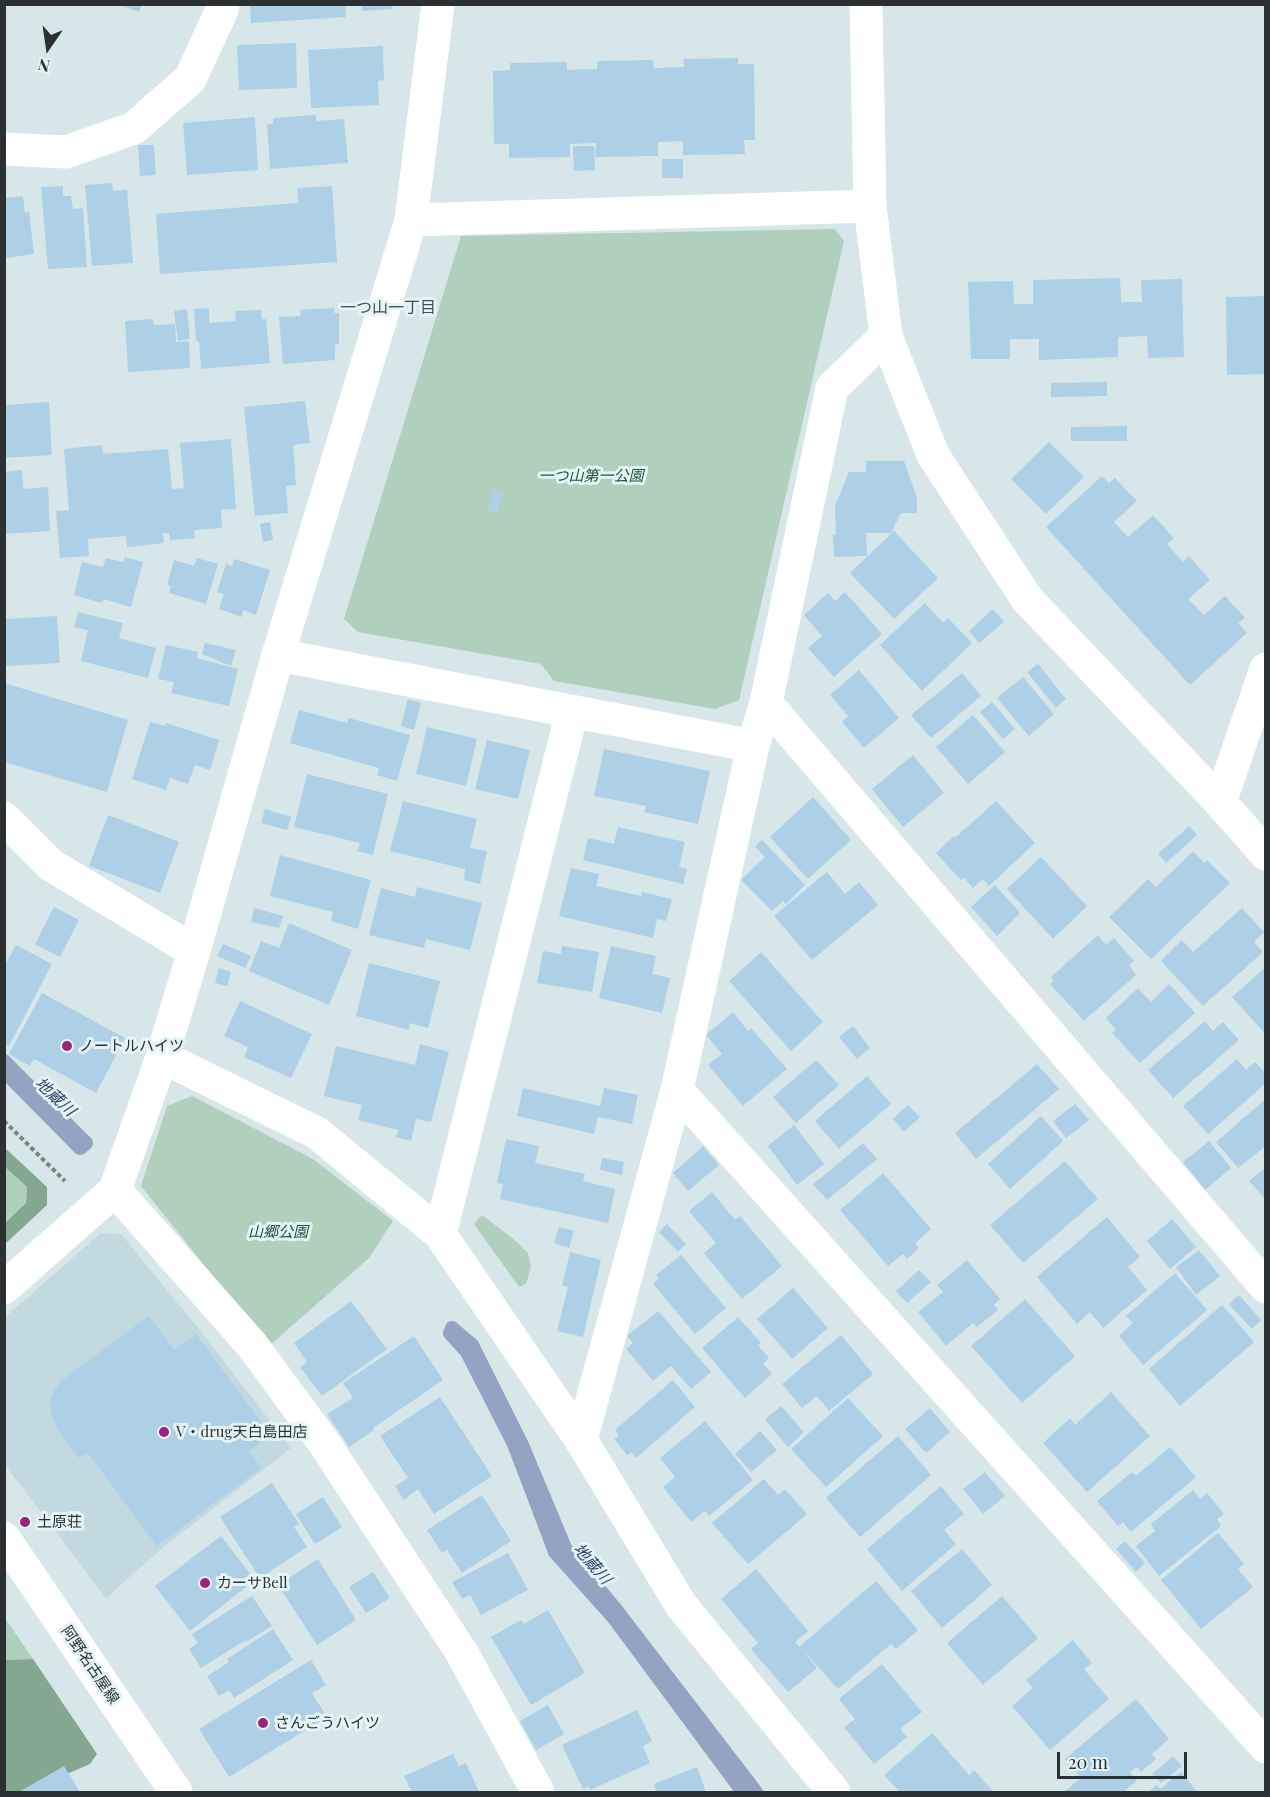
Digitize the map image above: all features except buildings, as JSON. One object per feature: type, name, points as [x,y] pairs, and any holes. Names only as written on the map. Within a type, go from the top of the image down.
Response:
[{"type":"street","points":[[4,149],[66,152],[134,128],[190,78],[223,4]]},
{"type":"street","points":[[4,1288],[115,1191],[162,1057],[278,655],[411,220],[438,4]]},
{"type":"street","points":[[866,4],[870,206],[886,336],[933,455],[1027,599],[1220,802],[1266,854]]},
{"type":"street","points":[[411,220],[870,206]]},
{"type":"street","points":[[581,1440],[677,1090],[753,746],[766,703],[832,388],[886,336]]},
{"type":"street","points":[[278,655],[753,746]]},
{"type":"street","points":[[1220,802],[1266,669]]},
{"type":"street","points":[[766,703],[1266,1287]]},
{"type":"street","points":[[440,1234],[572,712]]},
{"type":"street","points":[[4,818],[51,865],[194,951]]},
{"type":"street","points":[[162,1057],[318,1133],[440,1234],[581,1440],[681,1605],[834,1792]]},
{"type":"street","points":[[677,1090],[1266,1747]]},
{"type":"street","points":[[115,1191],[252,1345],[324,1443],[462,1653],[538,1792]]},
{"type":"street","name":"阿野名古屋線","points":[[4,1538],[176,1792]]},
{"type":"path","points":[[4,1121],[69,1185]]},
{"type":"shaded area","points":[[101,1233],[121,1234],[198,1328],[291,1448],[161,1549],[106,1598],[5,1465],[4,1318]]},
{"type":"green space","name":"一つ山第一公園","points":[[835,229],[844,241],[739,700],[715,709],[554,681],[541,664],[358,632],[344,619],[461,236]]},
{"type":"green space","name":"山郷公園","points":[[192,1096],[313,1159],[393,1221],[369,1258],[269,1346],[141,1186],[167,1106]]},
{"type":"green space","points":[[5,1148],[47,1187],[47,1205],[5,1244],[5,1223],[26,1203],[27,1187],[5,1167]]},
{"type":"green space","points":[[5,1167],[27,1187],[26,1203],[5,1223]]},
{"type":"green space","points":[[482,1215],[528,1253],[531,1267],[526,1284],[519,1287],[474,1224]]},
{"type":"green space","points":[[5,1618],[33,1659],[5,1660]]},
{"type":"green space","points":[[33,1659],[97,1754],[90,1764],[25,1792],[5,1792],[4,1660]]},
{"type":"waterway","points":[[4,1061],[86,1143],[80,1148],[4,1071]]},
{"type":"waterway","name":"地蔵川","points":[[743,1792],[614,1618],[555,1552],[514,1444],[467,1352],[450,1333],[452,1328],[472,1345],[522,1445],[565,1548],[617,1611],[756,1792]]},
{"type":"place","name":"ノートルハイツ","points":[[67,1046]]},
{"type":"place","name":"V・drug天白島田店","points":[[164,1432]]},
{"type":"place","name":"土原荘","points":[[25,1522]]},
{"type":"place","name":"カーサBell","points":[[205,1583]]},
{"type":"place","name":"さんごうハイツ","points":[[263,1723]]},
{"type":"district","name":"一つ山一丁目","points":[[388,308]]}]
